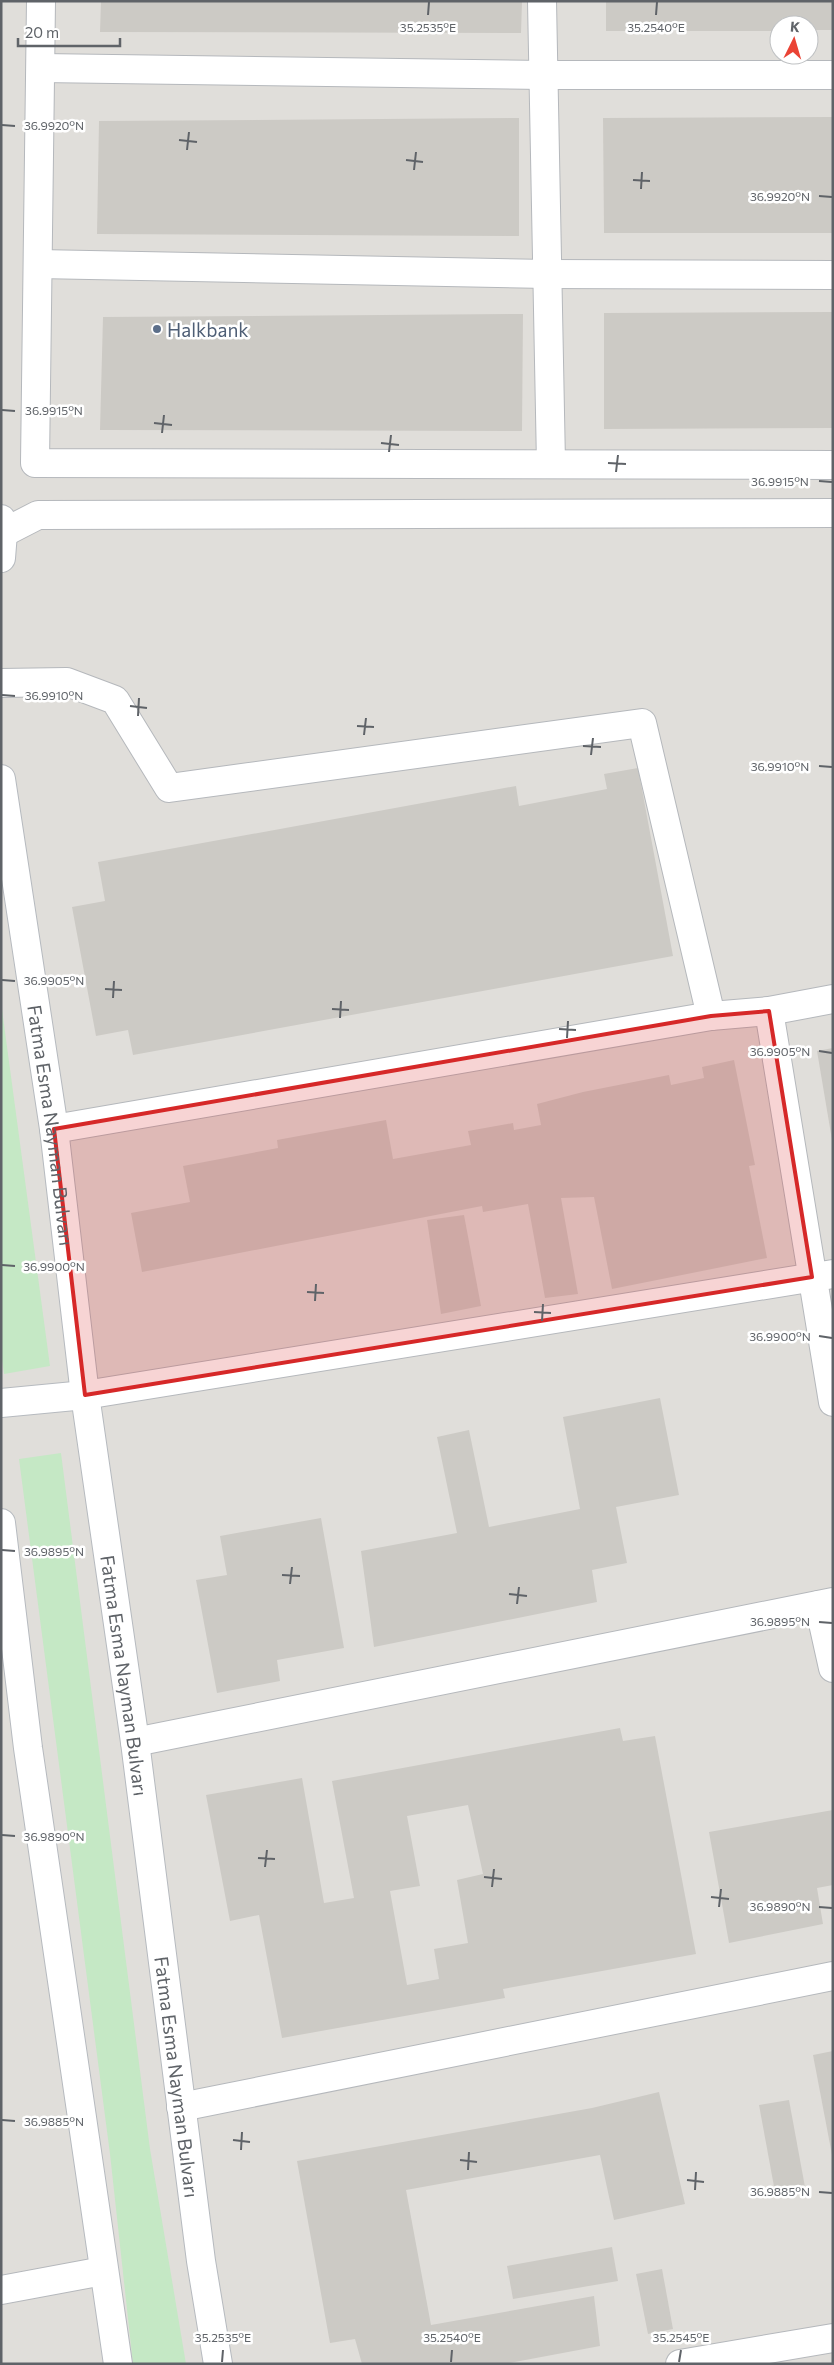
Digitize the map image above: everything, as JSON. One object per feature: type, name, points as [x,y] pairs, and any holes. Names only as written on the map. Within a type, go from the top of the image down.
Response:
[{"type":"street","points":[[42,1],[35,463],[833,465]]},
{"type":"street","points":[[542,1],[551,464]]},
{"type":"street","points":[[40,68],[544,75],[833,76]]},
{"type":"street","points":[[38,264],[547,274],[833,275]]},
{"type":"street","points":[[2,536],[38,515],[833,513]]},
{"type":"street","points":[[1,683],[67,682],[115,700],[169,788],[642,724],[711,1016]]},
{"type":"street","name":"Fatma Esma Nayman Bulvarı","points":[[1,779],[54,1129],[84,1395],[135,1742],[201,2261],[218,2364]]},
{"type":"street","points":[[54,1129],[711,1016],[769,1011],[833,999]]},
{"type":"street","points":[[769,1011],[823,1275],[833,1402]]},
{"type":"street","points":[[1,1403],[84,1395],[823,1275]]},
{"type":"street","points":[[1,1524],[28,1748],[118,2364]]},
{"type":"street","points":[[135,1742],[826,1604],[833,1668]]},
{"type":"street","points":[[181,2107],[833,1976]]},
{"type":"street","points":[[1,2290],[103,2271]]},
{"type":"street","points":[[680,2364],[833,2338]]},
{"type":"highlighted area","points":[[769,1011],[812,1277],[85,1395],[54,1129],[711,1016]]},
{"type":"shaded area","points":[[1,1],[833,1],[833,2364],[1,2364]]},
{"type":"green space","points":[[1,1002],[50,1366],[4,1374],[1,1353]]},
{"type":"green space","points":[[61,1453],[150,2149],[186,2364],[133,2364],[110,2154],[19,1459]]},
{"type":"building","points":[[101,1],[522,1],[521,33],[100,32]]},
{"type":"building","points":[[606,1],[833,1],[833,30],[819,30],[819,15],[769,15],[769,31],[606,31]]},
{"type":"building","points":[[833,117],[833,233],[604,233],[603,118]]},
{"type":"building","points":[[519,118],[519,236],[97,234],[99,121]]},
{"type":"building","points":[[833,312],[833,428],[604,429],[604,313]]},
{"type":"building","points":[[523,314],[522,431],[100,430],[103,317]]},
{"type":"building","points":[[638,768],[673,956],[133,1055],[128,1030],[96,1036],[72,907],[105,901],[98,862],[516,786],[519,806],[607,789],[604,774]]},
{"type":"building","points":[[833,1048],[833,1140],[832,1140],[817,1051]]},
{"type":"building","points":[[734,1060],[755,1165],[749,1166],[767,1258],[612,1289],[594,1197],[561,1198],[578,1294],[545,1298],[528,1204],[483,1212],[482,1206],[142,1272],[131,1213],[190,1202],[183,1166],[278,1148],[277,1140],[386,1120],[393,1159],[471,1145],[468,1131],[513,1123],[514,1130],[541,1125],[537,1104],[583,1092],[669,1075],[671,1085],[704,1078],[702,1067]]},
{"type":"building","points":[[464,1215],[481,1306],[441,1314],[427,1220]]},
{"type":"building","points":[[660,1398],[679,1495],[616,1507],[627,1563],[592,1570],[597,1602],[374,1647],[361,1551],[457,1533],[437,1437],[469,1430],[489,1527],[580,1509],[563,1417]]},
{"type":"building","points":[[321,1518],[344,1648],[277,1660],[280,1681],[217,1693],[196,1580],[227,1575],[220,1536]]},
{"type":"building","points":[[620,1728],[623,1741],[655,1736],[696,1954],[503,1989],[505,1998],[282,2038],[259,1915],[230,1921],[206,1795],[302,1778],[324,1903],[354,1898],[332,1781]],"holes":[[[468,1805],[483,1874],[457,1880],[468,1943],[434,1949],[439,1979],[407,1985],[390,1891],[420,1886],[407,1816]]]},
{"type":"building","points":[[833,1810],[833,1885],[817,1888],[823,1924],[729,1943],[709,1832]]},
{"type":"building","points":[[833,2051],[833,2155],[832,2155],[813,2055]]},
{"type":"building","points":[[659,2092],[685,2204],[614,2220],[600,2155],[406,2190],[431,2325],[594,2296],[600,2346],[504,2364],[362,2364],[355,2339],[330,2343],[297,2161],[592,2108]]},
{"type":"building","points":[[789,2100],[805,2187],[775,2192],[759,2105]]},
{"type":"building","points":[[612,2247],[618,2281],[513,2299],[507,2266]]},
{"type":"building","points":[[662,2269],[673,2329],[648,2334],[636,2274]]},
{"type":"place","name":"Halkbank","points":[[157,329]]}]
